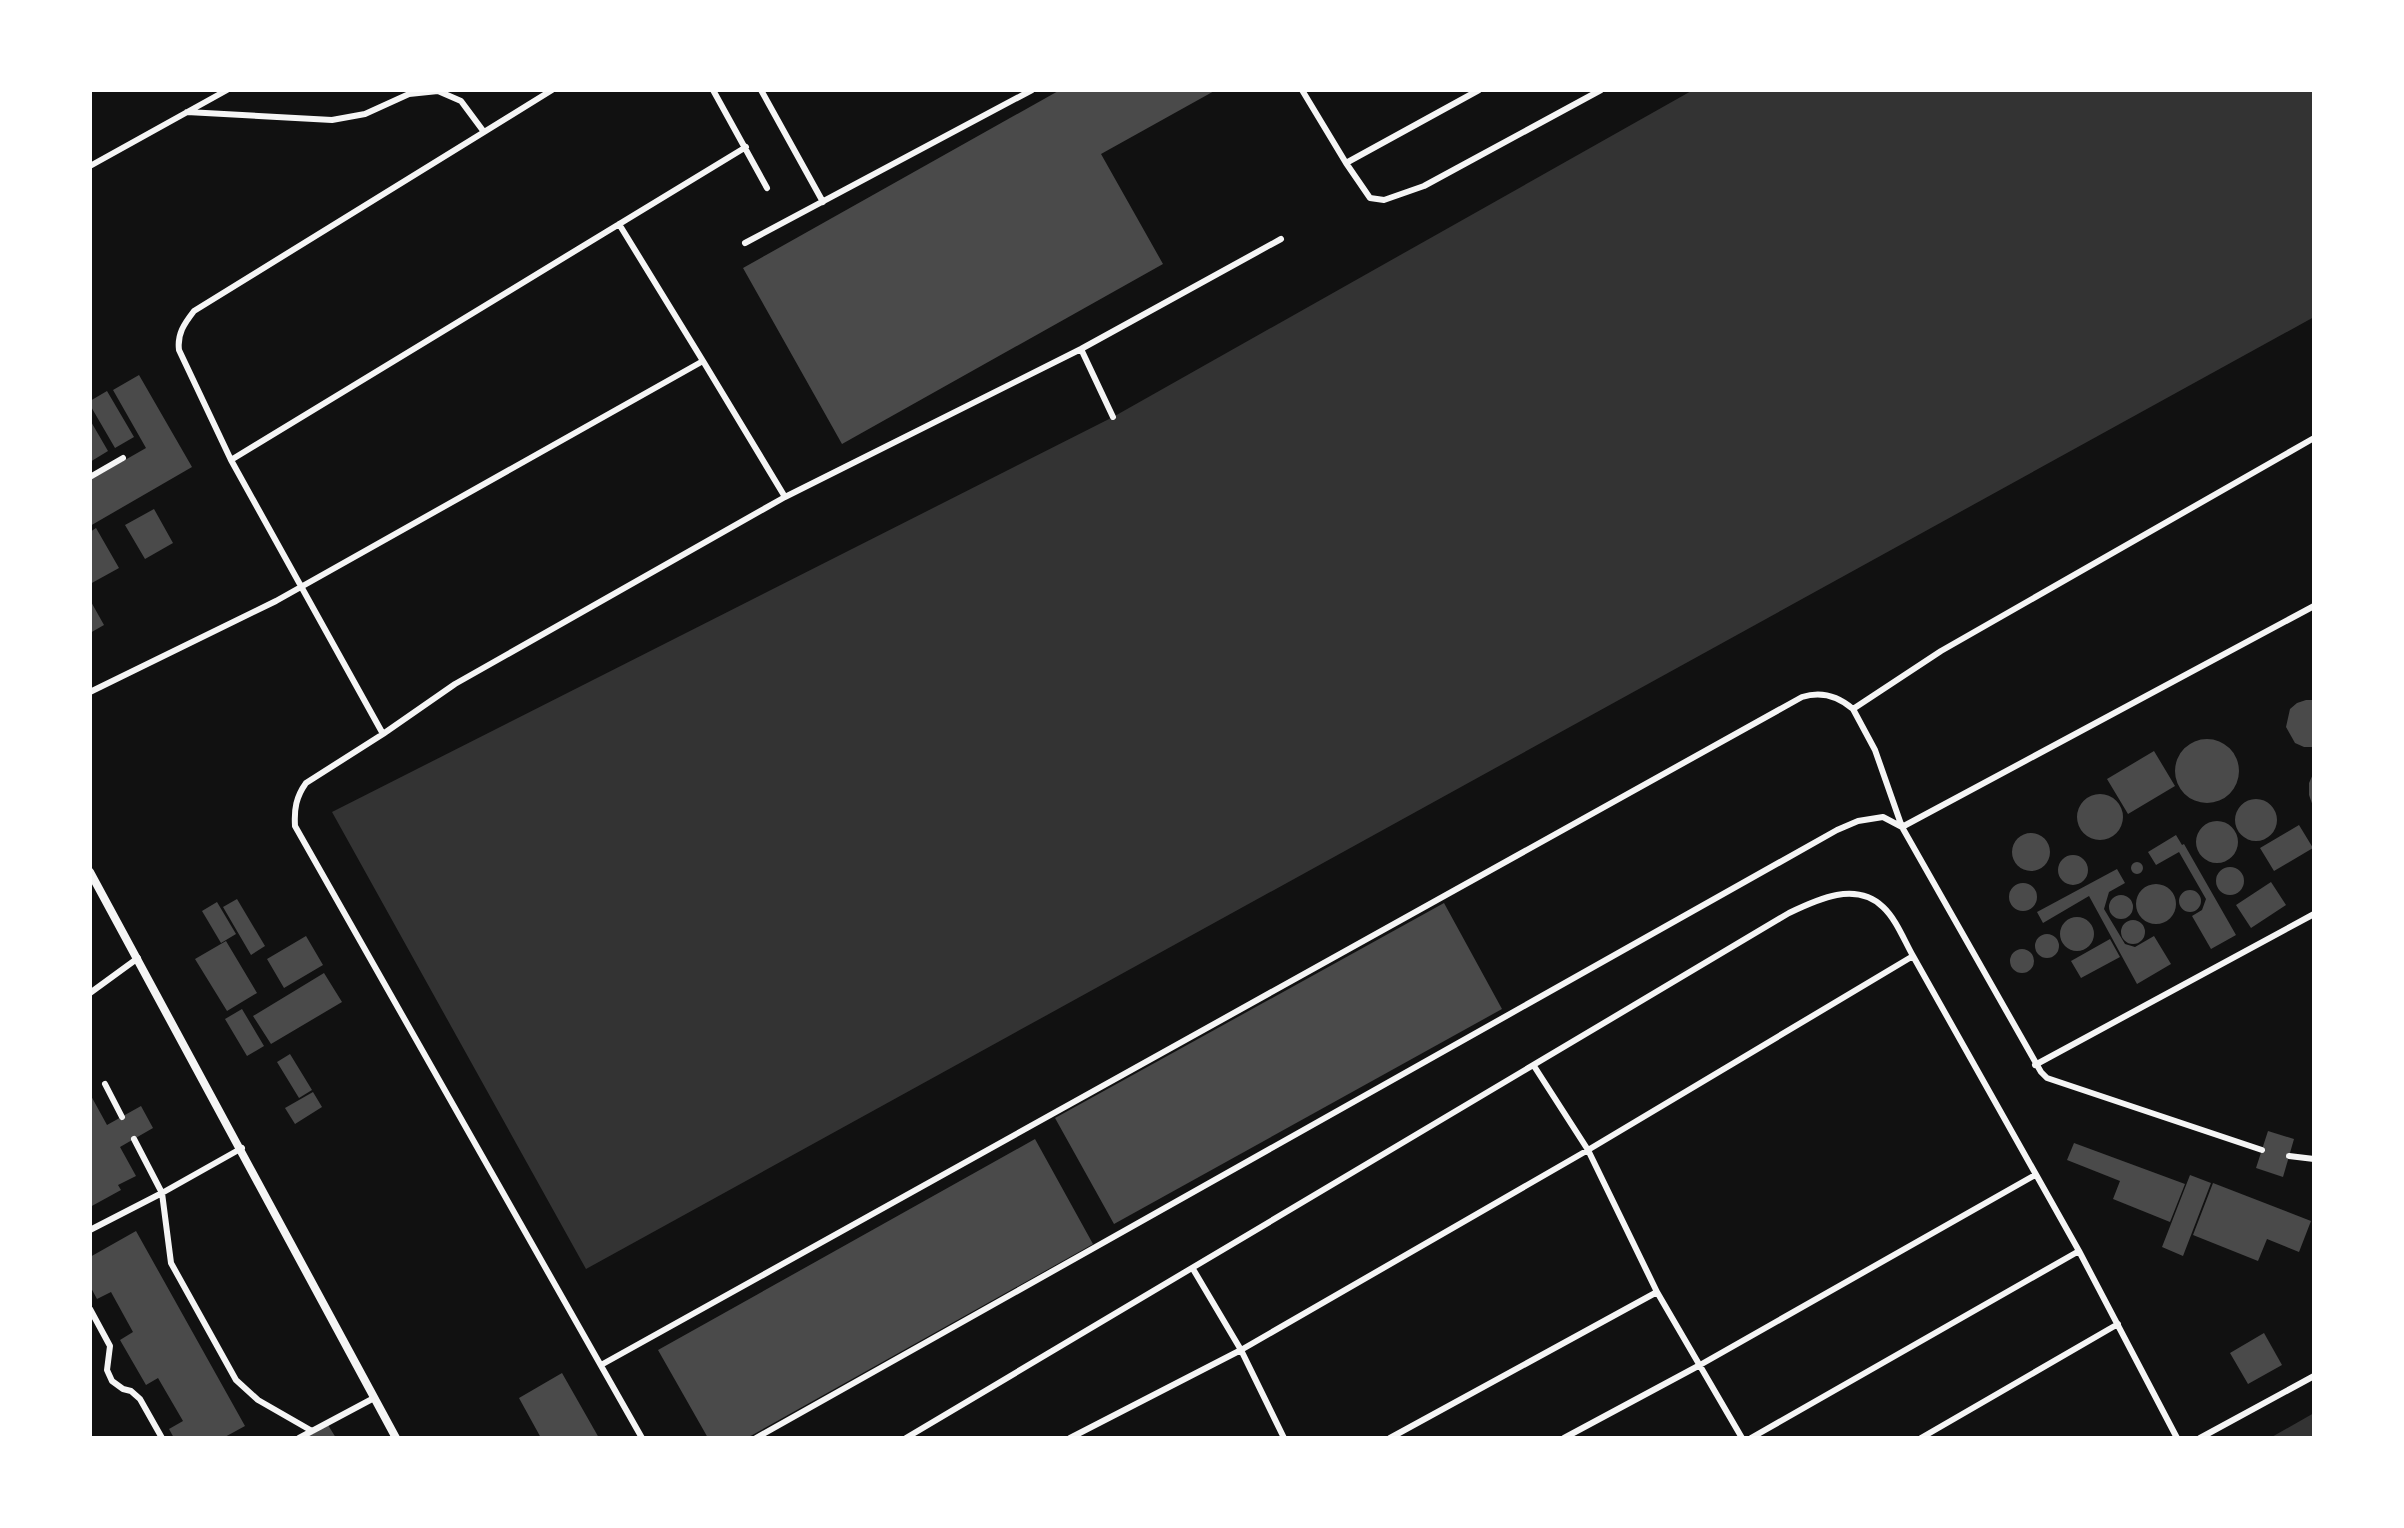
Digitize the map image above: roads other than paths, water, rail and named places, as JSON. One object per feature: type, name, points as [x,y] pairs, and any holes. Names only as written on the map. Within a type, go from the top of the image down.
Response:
[{"type":"street","points":[[90,872],[242,1148],[396,1438]]},
{"type":"lane","points":[[90,166],[227,90]]},
{"type":"lane","points":[[383,734],[231,460],[179,350],[178,339],[184,323],[194,311],[552,90]]},
{"type":"lane","points":[[713,90],[767,188]]},
{"type":"lane","points":[[761,90],[823,202]]},
{"type":"lane","points":[[745,243],[1032,90]]},
{"type":"lane","points":[[1302,90],[1370,198],[1384,200],[1401,196],[1601,90]]},
{"type":"lane","points":[[1346,163],[1479,90]]},
{"type":"lane","points":[[187,112],[332,120],[365,114],[409,94],[438,91],[461,101],[484,132]]},
{"type":"lane","points":[[231,460],[746,147]]},
{"type":"lane","points":[[619,224],[785,497]]},
{"type":"lane","points":[[632,1438],[641,1436],[295,826],[297,795],[306,783],[455,684],[785,497],[1081,349],[1281,239]]},
{"type":"lane","points":[[1081,349],[1113,417]]},
{"type":"lane","points":[[90,692],[276,601],[703,361]]},
{"type":"lane","points":[[1853,709],[1941,651],[2314,438]]},
{"type":"lane","points":[[90,477],[123,458]]},
{"type":"lane","points":[[1902,827],[2314,606]]},
{"type":"lane","points":[[601,1365],[1802,697],[1815,693],[1833,696],[1853,709],[1875,750],[1902,827],[2035,1065],[2047,1078],[2262,1150]]},
{"type":"lane","points":[[756,1438],[1837,830],[1858,821],[1883,817],[1902,827]]},
{"type":"lane","points":[[906,1438],[1818,898],[1851,893],[1869,896],[1885,909],[2079,1251],[2177,1438]]},
{"type":"lane","points":[[2035,1065],[2314,914]]},
{"type":"lane","points":[[1070,1438],[1241,1350],[1588,1150],[1913,956]]},
{"type":"lane","points":[[90,993],[138,958]]},
{"type":"lane","points":[[1534,1066],[1588,1150],[1657,1292],[1742,1438]]},
{"type":"lane","points":[[105,1084],[122,1117]]},
{"type":"lane","points":[[134,1139],[162,1193],[171,1263],[236,1380],[258,1400],[312,1431]]},
{"type":"lane","points":[[90,1230],[242,1148]]},
{"type":"lane","points":[[2289,1156],[2314,1159]]},
{"type":"lane","points":[[1564,1438],[1700,1365],[2035,1175]]},
{"type":"lane","points":[[1751,1438],[2079,1251]]},
{"type":"lane","points":[[1193,1269],[1241,1350],[1284,1438]]},
{"type":"lane","points":[[1390,1438],[1657,1292]]},
{"type":"lane","points":[[90,1309],[110,1346],[107,1370],[112,1381],[140,1399],[162,1438]]},
{"type":"lane","points":[[1921,1438],[2118,1324]]},
{"type":"lane","points":[[2200,1438],[2314,1376]]},
{"type":"lane","points":[[299,1438],[374,1398]]}]
